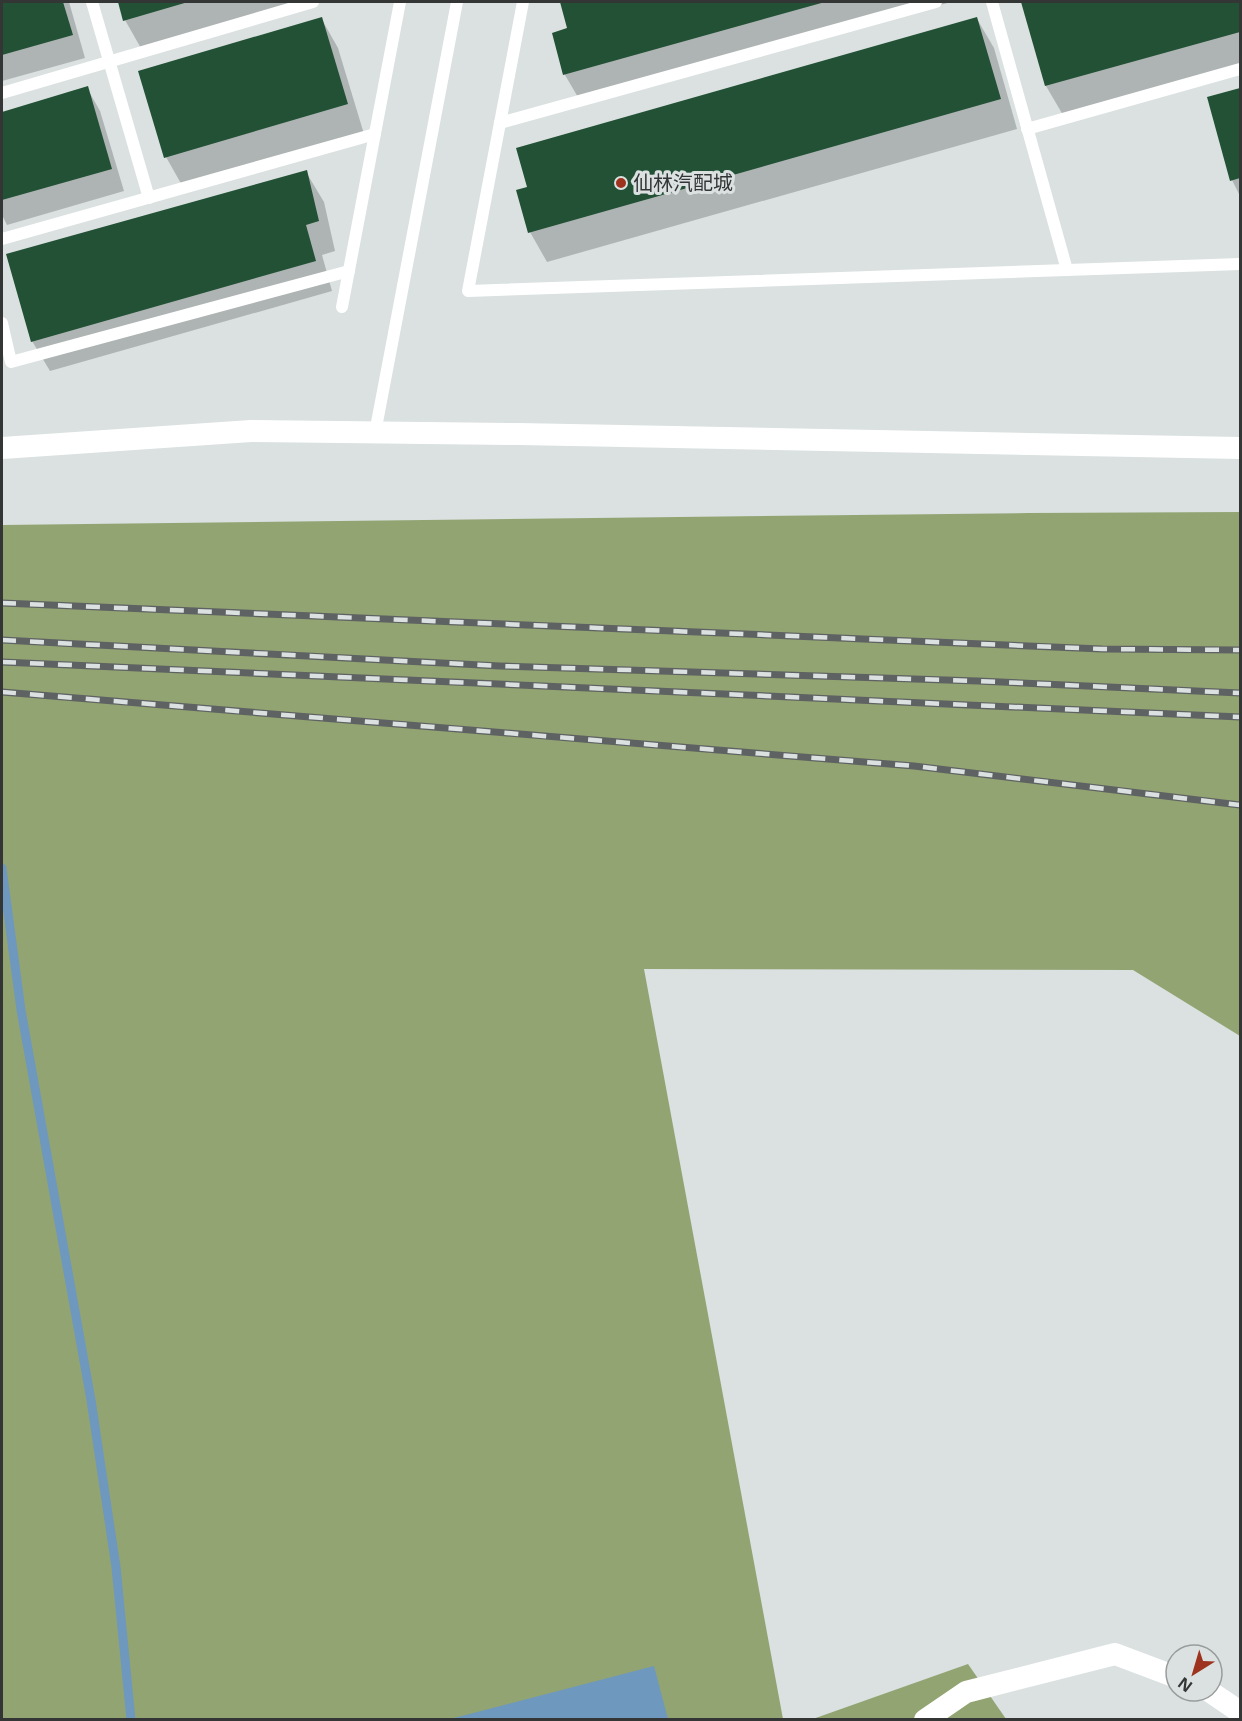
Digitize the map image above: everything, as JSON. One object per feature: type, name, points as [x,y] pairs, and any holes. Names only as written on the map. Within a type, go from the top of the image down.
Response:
[{"type":"street","points":[[3,448],[251,431],[1240,448]]},
{"type":"street","points":[[925,1719],[966,1692],[1115,1654],[1164,1672]]},
{"type":"street","points":[[1224,1702],[1240,1712]]},
{"type":"street","points":[[1213,1703],[1220,1719]]},
{"type":"lane","points":[[92,2],[149,198]]},
{"type":"lane","points":[[2,93],[313,2]]},
{"type":"lane","points":[[342,307],[400,2]]},
{"type":"lane","points":[[375,432],[457,2]]},
{"type":"lane","points":[[523,2],[468,291],[1240,264]]},
{"type":"lane","points":[[500,123],[936,2]]},
{"type":"lane","points":[[992,2],[1067,270]]},
{"type":"lane","points":[[1027,129],[1240,69]]},
{"type":"lane","points":[[2,240],[375,134]]},
{"type":"lane","points":[[2,323],[11,362],[349,271]]},
{"type":"green space","points":[[1240,512],[1240,1036],[1133,970],[644,969],[783,1719],[2,1719],[2,525]]},
{"type":"green space","points":[[968,1664],[1006,1719],[810,1720]]},
{"type":"water","points":[[654,1666],[668,1719],[450,1719]]},
{"type":"building","points":[[2,2],[63,2],[73,35],[2,55]]},
{"type":"building","points":[[118,2],[188,2],[123,21]]},
{"type":"building","points":[[560,2],[825,2],[563,75],[552,33],[567,28]]},
{"type":"building","points":[[1021,2],[1240,2],[1240,32],[1045,86]]},
{"type":"building","points":[[322,17],[348,104],[164,158],[138,71]]},
{"type":"building","points":[[977,17],[1001,99],[528,233],[516,190],[527,187],[516,148]]},
{"type":"building","points":[[88,86],[112,169],[2,200],[2,112]]},
{"type":"building","points":[[1240,88],[1240,178],[1230,181],[1207,97]]},
{"type":"building","points":[[307,170],[319,221],[306,225],[316,261],[31,342],[6,254]]},
{"type":"waterway","points":[[2,868],[21,1010],[91,1400],[116,1567],[131,1720]]},
{"type":"railway","points":[[2,603],[1102,649],[1240,650]]},
{"type":"railway","points":[[2,640],[500,666],[978,681],[1240,693]]},
{"type":"railway","points":[[2,662],[1240,717]]},
{"type":"railway","points":[[2,692],[914,766],[1240,805]]},
{"type":"place","name":"仙林汽配城","points":[[621,183]]}]
